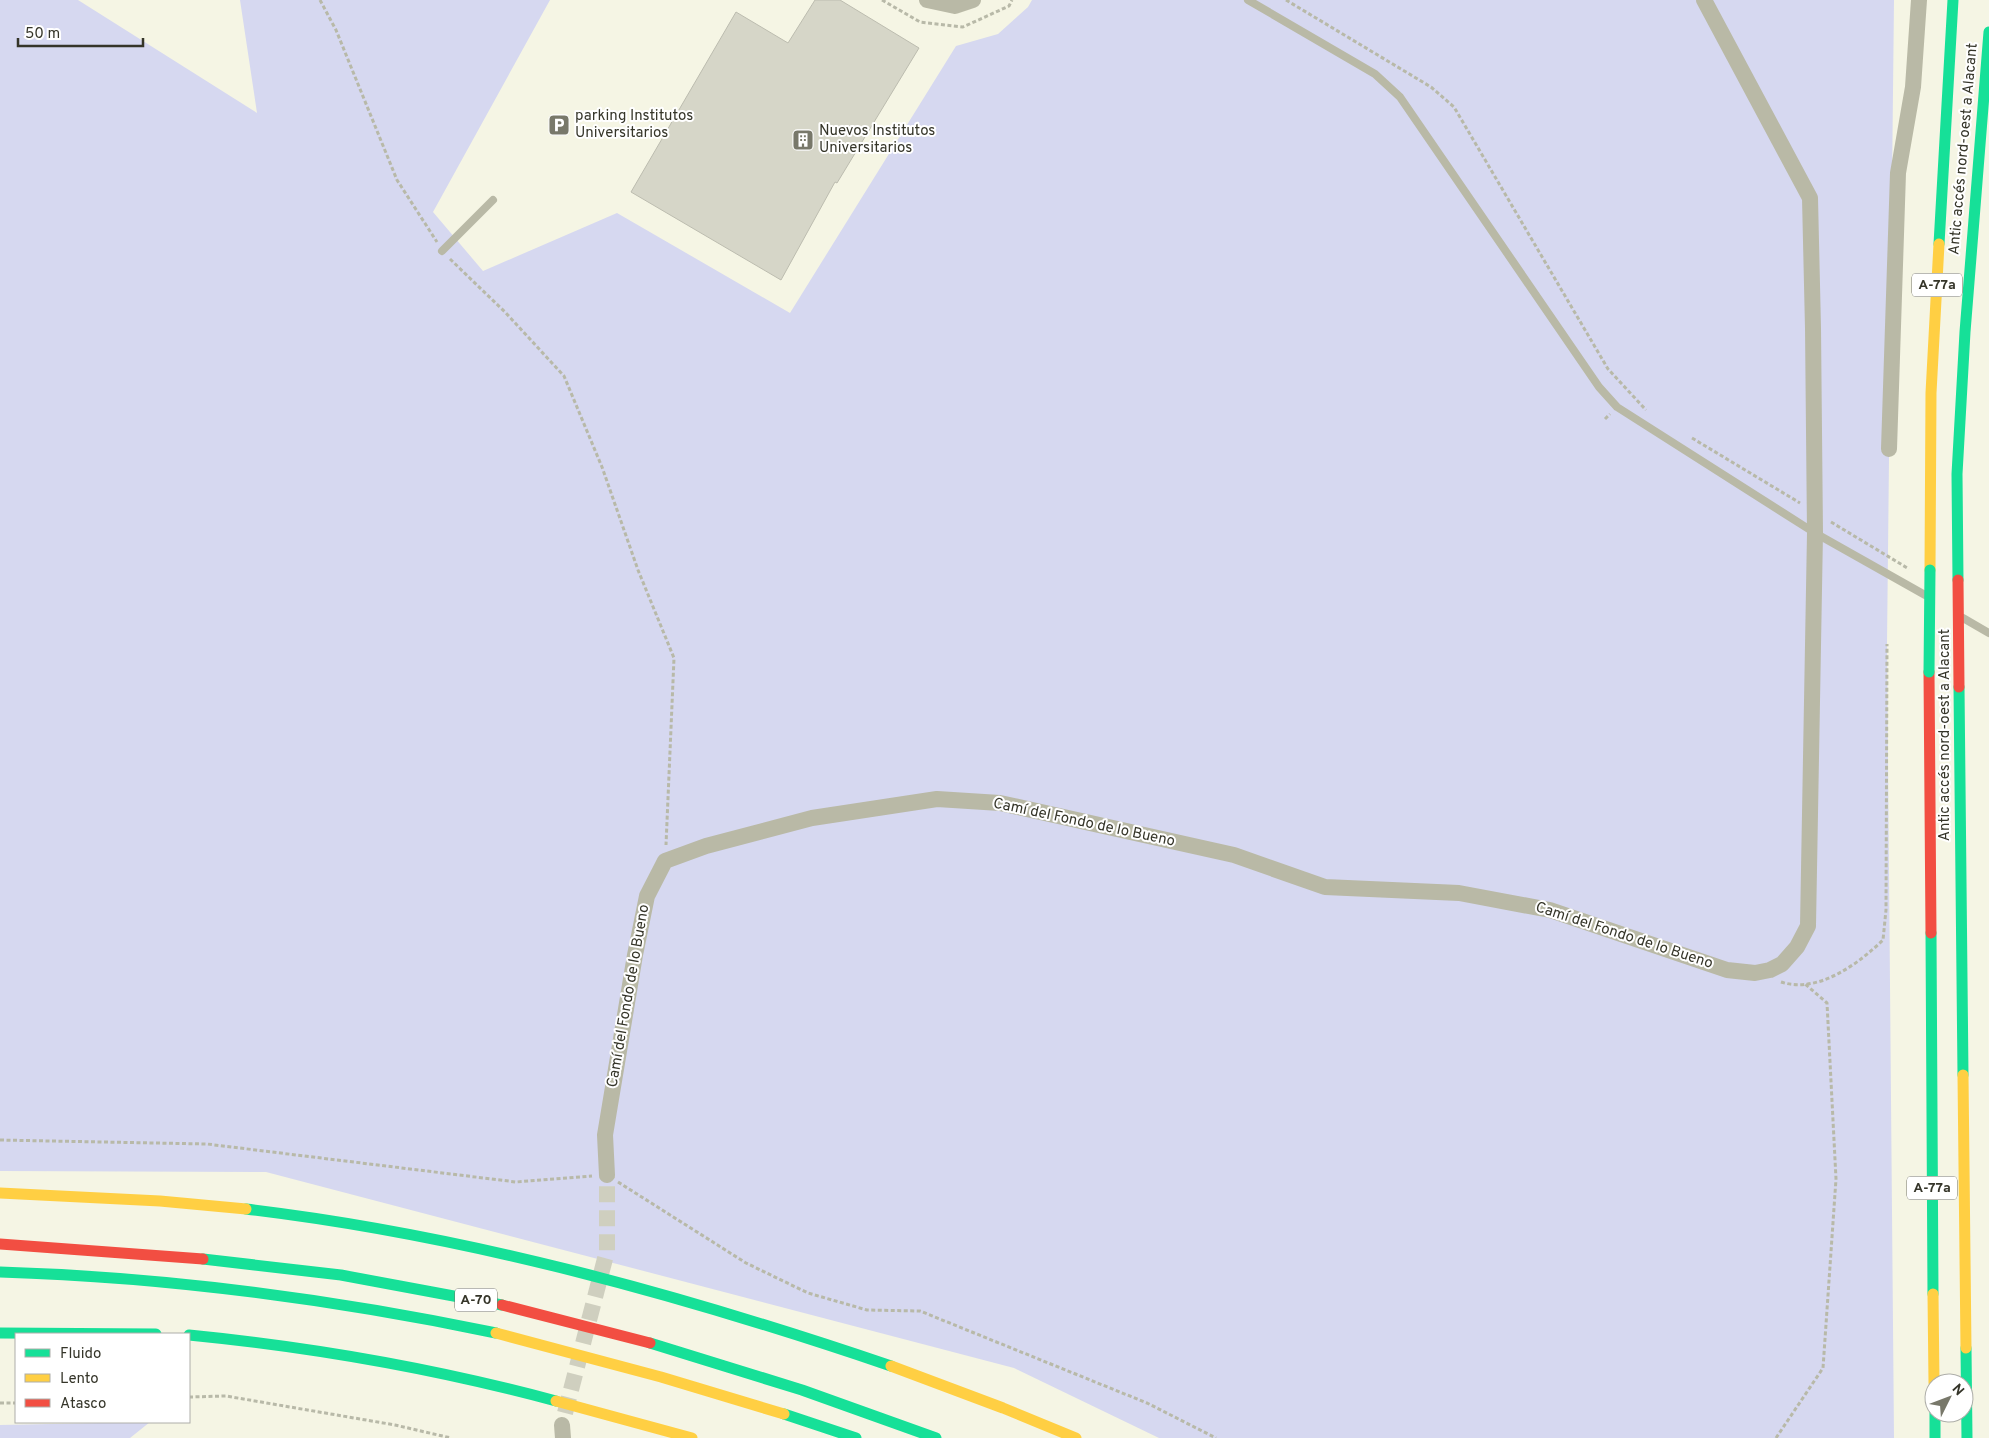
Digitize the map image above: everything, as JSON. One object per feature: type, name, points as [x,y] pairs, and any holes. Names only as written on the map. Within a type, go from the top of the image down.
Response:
[{"type":"main road","name":"Antic accés nord-oest a Alacant","points":[[1934,1373],[1929,672],[1931,393],[1953,0]]},
{"type":"main road","name":"Antic accés nord-oest a Alacant","points":[[1967,1438],[1957,474],[1974,211],[1989,32]]},
{"type":"main road","points":[[1974,211],[1989,139]]},
{"type":"main road","points":[[0,1193],[176,1202],[254,1210],[423,1237],[513,1256],[637,1287],[797,1335],[958,1390],[1076,1438]]},
{"type":"main road","name":"A-70","points":[[0,1244],[191,1256],[287,1267],[390,1283],[489,1303],[618,1335],[742,1371],[936,1438]]},
{"type":"main road","name":"A-70","points":[[0,1272],[120,1277],[221,1286],[288,1294],[430,1320],[512,1336],[676,1380],[856,1438]]},
{"type":"main road","points":[[204,1298],[241,1303]]},
{"type":"main road","points":[[260,1305],[394,1325],[430,1320]]},
{"type":"main road","points":[[0,1332],[116,1333]]},
{"type":"main road","points":[[69,1333],[77,1332]]},
{"type":"main road","points":[[190,1335],[278,1344],[426,1372],[543,1397],[692,1438]]},
{"type":"main road","points":[[0,1341],[15,1339]]},
{"type":"main road","points":[[1934,1423],[1935,1438]]},
{"type":"street","points":[[927,0],[955,6],[973,0]]},
{"type":"street","points":[[1704,0],[1810,198],[1815,533],[1808,926],[1797,947],[1782,964],[1770,970],[1755,973]]},
{"type":"street","points":[[1889,449],[1898,173],[1912,88],[1919,0]]},
{"type":"street","name":"Camí del Fondo de lo Bueno","points":[[607,1175],[605,1134],[636,955],[647,896],[665,861],[706,846],[812,818],[937,799],[1000,803],[1234,855],[1325,887],[1459,893],[1550,910],[1727,970],[1755,973]]},
{"type":"lane","points":[[1248,0],[1375,74],[1400,97],[1599,387],[1617,407],[1815,533],[1939,604]]},
{"type":"lane","points":[[442,251],[493,200]]},
{"type":"lane","points":[[1948,609],[1989,633]]},
{"type":"path","points":[[320,0],[336,30],[397,180],[442,251],[505,312],[564,376],[602,467],[638,570],[674,658],[665,861]]},
{"type":"path","points":[[1286,0],[1431,87],[1454,108],[1608,369],[1652,415]]},
{"type":"path","points":[[1686,435],[1915,572]]},
{"type":"path","points":[[1755,973],[1792,985],[1804,983],[1846,971],[1883,940],[1886,910],[1887,644]]},
{"type":"path","points":[[1776,1438],[1823,1368],[1836,1179],[1827,1003],[1804,983]]},
{"type":"path","points":[[0,1140],[207,1144],[516,1182],[607,1175],[746,1263],[808,1293],[867,1310],[920,1311],[1147,1403],[1216,1438]]},
{"type":"path","points":[[190,1397],[226,1396],[395,1425],[451,1438]]},
{"type":"path","points":[[0,1403],[15,1403]]},
{"type":"shaded area","points":[[0,0],[78,0],[257,113],[240,0],[550,0],[433,212],[483,271],[617,213],[790,313],[956,46],[998,34],[1028,7],[1032,0],[1894,0],[1887,644],[1894,1438],[1159,1438],[1014,1368],[266,1172],[0,1171]]},
{"type":"shaded area","points":[[149,1423],[130,1438],[0,1438],[0,1425]]},
{"type":"building","name":"Nuevos Institutos Universitarios","points":[[815,0],[840,0],[919,48],[837,183],[835,182],[781,280],[631,192],[736,12],[788,43]]},
{"type":"tunnel","points":[[565,1413],[607,1251],[607,1175]]},
{"type":"traffic: fast","points":[[1939,244],[1953,0]]},
{"type":"traffic: fast","points":[[1958,580],[1957,474],[1965,332],[1989,32]]},
{"type":"traffic: fast","points":[[1929,672],[1930,570]]},
{"type":"traffic: fast","points":[[1959,687],[1963,1075]]},
{"type":"traffic: fast","points":[[1931,933],[1933,1294]]},
{"type":"traffic: fast","points":[[246,1209],[328,1220],[492,1251],[653,1292],[733,1315],[891,1366]]},
{"type":"traffic: fast","points":[[203,1259],[341,1275],[502,1305]]},
{"type":"traffic: fast","points":[[0,1272],[125,1279],[249,1292],[373,1310],[496,1333]]},
{"type":"traffic: fast","points":[[0,1333],[15,1333]]},
{"type":"traffic: fast","points":[[190,1335],[374,1360],[511,1389],[556,1401]]},
{"type":"traffic: fast","points":[[650,1343],[802,1390],[936,1438]]},
{"type":"traffic: fast","points":[[1966,1348],[1967,1438]]},
{"type":"traffic: fast","points":[[784,1414],[856,1438]]},
{"type":"traffic: fast","points":[[1935,1423],[1935,1438]]},
{"type":"traffic: slow","points":[[1930,570],[1931,393],[1939,244]]},
{"type":"traffic: slow","points":[[1963,1075],[1966,1348]]},
{"type":"traffic: slow","points":[[0,1193],[160,1201],[246,1209]]},
{"type":"traffic: slow","points":[[1933,1294],[1934,1373]]},
{"type":"traffic: slow","points":[[496,1333],[661,1377],[784,1414]]},
{"type":"traffic: slow","points":[[891,1366],[1076,1438]]},
{"type":"traffic: slow","points":[[556,1401],[692,1438]]},
{"type":"traffic: jam","points":[[1958,580],[1959,687]]},
{"type":"traffic: jam","points":[[1929,672],[1931,933]]},
{"type":"traffic: jam","points":[[0,1244],[203,1259]]},
{"type":"traffic: jam","points":[[502,1305],[650,1343]]},
{"type":"place","name":"parking Institutos Universitarios","points":[[559,125]]},
{"type":"place","name":"Nuevos Institutos Universitarios","points":[[803,140]]}]
